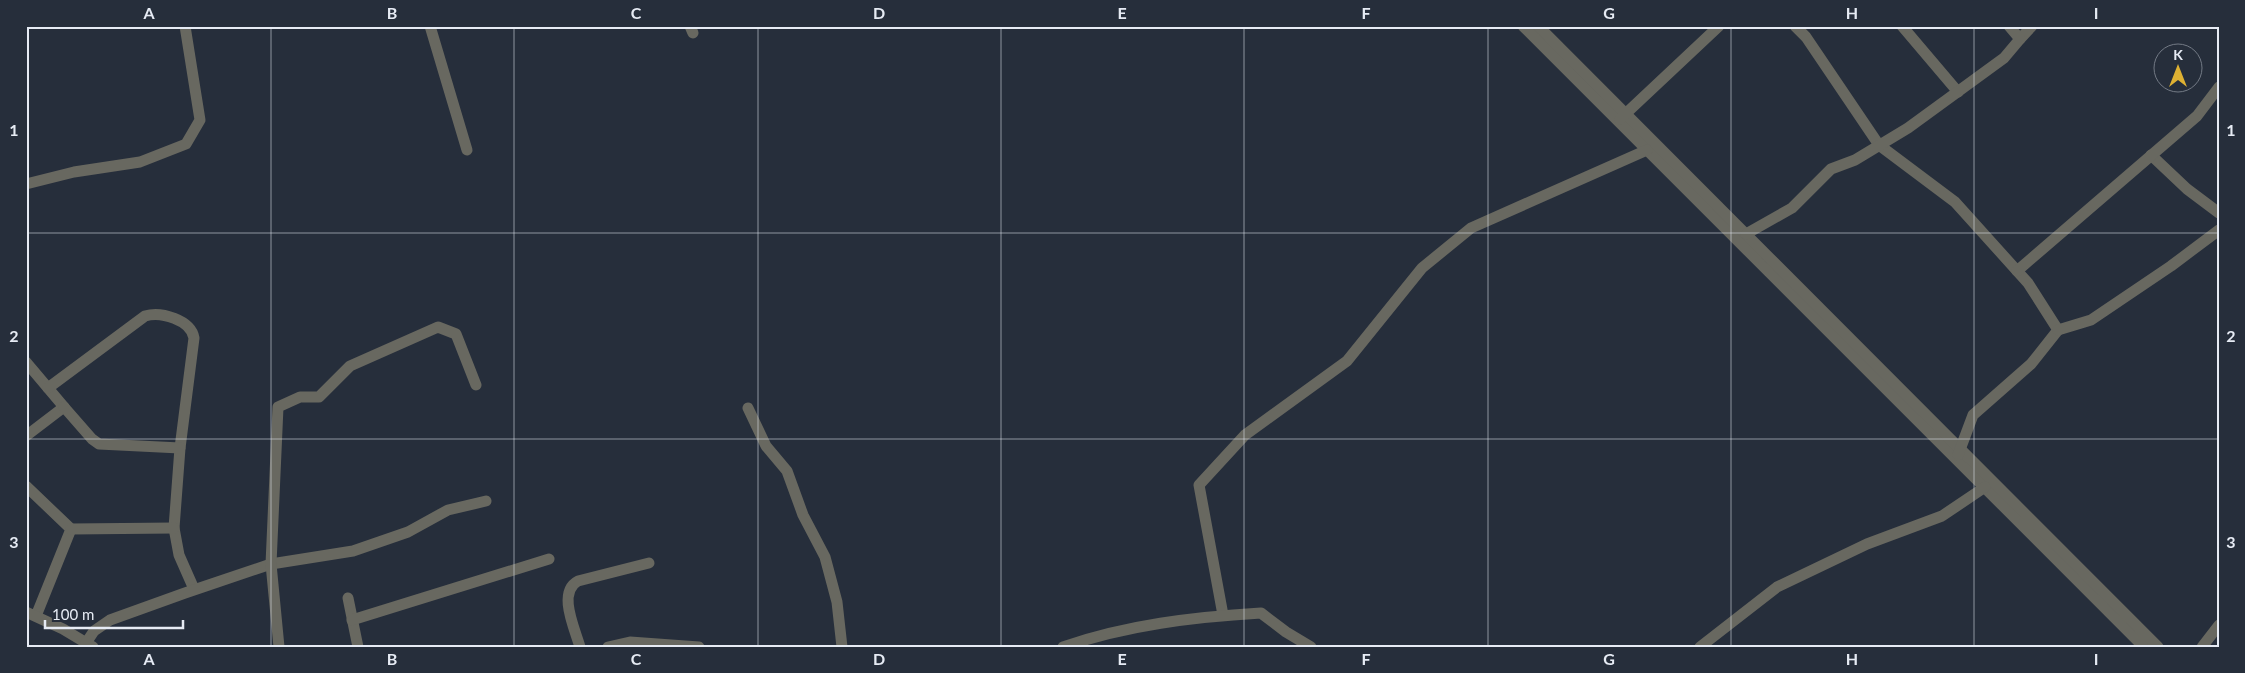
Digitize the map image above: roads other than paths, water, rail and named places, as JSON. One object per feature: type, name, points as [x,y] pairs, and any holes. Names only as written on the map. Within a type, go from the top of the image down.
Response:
[{"type":"street","points":[[26,184],[74,172],[140,162],[186,144],[200,120],[185,26]]},
{"type":"street","points":[[430,26],[467,150]]},
{"type":"street","points":[[1524,26],[1746,234],[1959,453],[1985,487],[2144,647]]},
{"type":"street","points":[[1538,26],[1622,117],[1647,150],[2158,647]]},
{"type":"street","points":[[1622,117],[1719,26]]},
{"type":"street","points":[[1795,26],[1806,37],[1879,144],[1956,202],[2028,283],[2058,330]]},
{"type":"street","points":[[1902,26],[1958,92]]},
{"type":"street","points":[[2009,26],[2020,39]]},
{"type":"street","points":[[1746,234],[1792,208],[1831,169],[1855,160],[1908,128],[1958,92],[2004,58],[2032,26]]},
{"type":"street","points":[[2017,271],[2197,116],[2219,87]]},
{"type":"street","points":[[1223,615],[1199,485],[1245,436],[1347,361],[1422,268],[1471,228],[1647,150]]},
{"type":"street","points":[[2152,155],[2187,189],[2219,213]]},
{"type":"street","points":[[1959,453],[1973,415],[2031,364],[2058,330],[2091,320],[2171,266],[2219,230]]},
{"type":"street","points":[[48,388],[145,316],[158,314],[185,323],[192,330],[194,338],[180,448],[174,528],[179,556],[194,589]]},
{"type":"street","points":[[279,647],[271,564],[278,407],[300,397],[319,397],[350,366],[438,327],[456,334],[476,384]]},
{"type":"street","points":[[26,362],[92,439],[100,444],[180,448]]},
{"type":"street","points":[[26,436],[64,407]]},
{"type":"street","points":[[748,408],[766,446],[788,471],[803,516],[825,556],[837,602],[842,647]]},
{"type":"street","points":[[26,486],[71,528],[174,528]]},
{"type":"street","points":[[1700,647],[1777,587],[1867,544],[1942,516],[1985,487]]},
{"type":"street","points":[[71,528],[31,614],[90,645],[94,632],[110,620],[194,589],[271,564],[353,552],[408,532],[448,510],[486,501]]},
{"type":"street","points":[[352,620],[549,559]]},
{"type":"street","points":[[580,647],[568,600],[568,592],[572,585],[578,581],[649,563]]},
{"type":"street","points":[[348,598],[358,647]]},
{"type":"street","points":[[1062,647],[1087,639],[1195,617],[1261,613],[1286,632],[1311,647]]},
{"type":"street","points":[[2202,647],[2219,625]]},
{"type":"street","points":[[608,647],[630,642],[699,647]]}]
